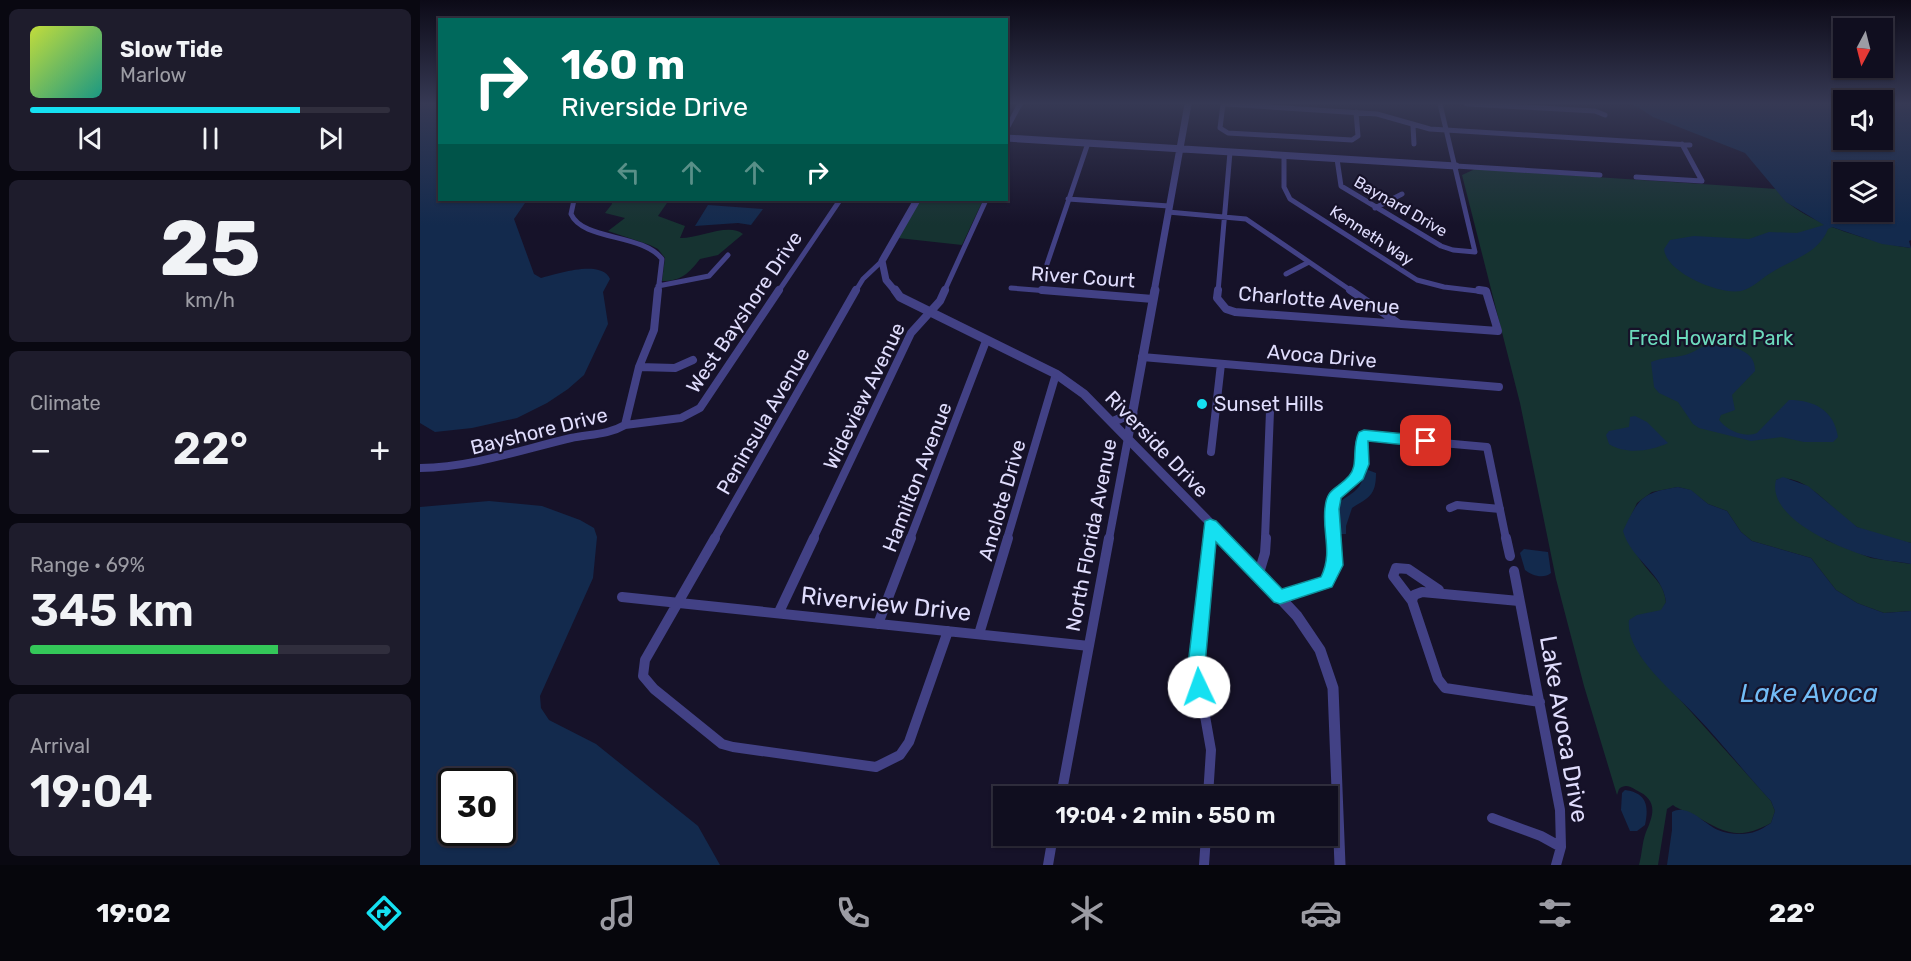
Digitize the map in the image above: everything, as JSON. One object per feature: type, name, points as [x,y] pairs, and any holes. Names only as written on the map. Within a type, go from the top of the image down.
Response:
[{"type":"street","points":[[1047,264],[1087,144]]},
{"type":"street","points":[[1119,144],[1230,153],[1456,164],[1600,175]]},
{"type":"street","name":"North Florida Avenue","points":[[1063,786],[1181,144]]},
{"type":"street","points":[[1450,144],[1456,164]]},
{"type":"street","points":[[1636,177],[1702,181],[1682,144]]},
{"type":"street","points":[[1685,144],[1690,145]]},
{"type":"street","name":"Charlotte Avenue","points":[[1230,153],[1217,298],[1226,309],[1235,312],[1498,332]]},
{"type":"street","name":"Kenneth Way","points":[[1284,156],[1284,187],[1290,199],[1417,280],[1486,291],[1498,332]]},
{"type":"street","name":"Baynard Drive","points":[[1337,159],[1341,186],[1441,246],[1453,250],[1475,252],[1456,164]]},
{"type":"street","points":[[1376,208],[1402,194]]},
{"type":"street","points":[[1068,199],[1245,219],[1398,323]]},
{"type":"street","name":"Bayshore Drive","points":[[420,468],[457,468],[478,464],[575,437],[618,430],[625,425],[639,367],[654,330],[662,259],[655,250],[579,223],[571,215],[570,210],[574,201]]},
{"type":"street","name":"West Bayshore Drive","points":[[625,425],[681,418],[700,408],[839,201]]},
{"type":"street","points":[[882,261],[916,201]]},
{"type":"street","name":"Wideview Avenue","points":[[779,612],[911,333],[940,301],[986,201]]},
{"type":"street","points":[[658,286],[709,276],[728,255]]},
{"type":"street","name":"Riverside Drive","points":[[882,261],[890,287],[900,297],[928,313],[1056,374],[1084,394],[1259,573],[1297,616],[1320,650],[1333,688],[1340,865]]},
{"type":"street","name":"Peninsula Avenue","points":[[882,261],[863,279],[848,303],[645,660],[643,676],[654,689],[722,744],[876,767],[900,755],[909,742],[948,631]]},
{"type":"street","points":[[1287,274],[1309,262]]},
{"type":"street","name":"River Court","points":[[1011,288],[1153,299]]},
{"type":"street","name":"Hamilton Avenue","points":[[878,624],[986,341]]},
{"type":"street","name":"Avoca Drive","points":[[1142,357],[1499,387]]},
{"type":"street","points":[[639,367],[665,369],[684,366],[693,360]]},
{"type":"street","points":[[1211,452],[1221,364]]},
{"type":"street","name":"Anclote Drive","points":[[980,634],[1056,374]]},
{"type":"street","points":[[1259,573],[1265,553],[1270,411]]},
{"type":"street","points":[[1112,422],[1133,413]]},
{"type":"street","points":[[1280,597],[1326,583],[1335,565],[1332,509],[1335,495],[1356,479],[1362,464],[1360,444],[1364,436],[1487,447],[1510,556]]},
{"type":"street","points":[[1450,508],[1457,505],[1500,509]]},
{"type":"street","points":[[1209,786],[1211,750],[1196,665],[1210,525]]},
{"type":"street","points":[[1455,595],[1432,588],[1410,569],[1396,568],[1394,576],[1412,601],[1438,679],[1445,688],[1539,702]]},
{"type":"street","name":"Lake Avoca Drive","points":[[1514,571],[1560,810],[1561,847],[1556,865]]},
{"type":"street","points":[[1412,601],[1414,595],[1422,592],[1519,601]]},
{"type":"street","name":"Riverview Drive","points":[[622,597],[1089,646]]},
{"type":"street","points":[[1492,818],[1540,836],[1561,847]]},
{"type":"street","points":[[1048,865],[1051,846]]},
{"type":"street","points":[[1204,865],[1205,846]]},
{"type":"green space","name":"Fred Howard Park","points":[[1475,169],[1777,189],[1785,200],[1799,211],[1837,229],[1911,248],[1911,543],[1863,530],[1848,521],[1808,487],[1797,481],[1776,480],[1826,540],[1871,558],[1911,564],[1911,611],[1884,613],[1857,603],[1836,590],[1811,558],[1752,541],[1741,532],[1727,511],[1708,504],[1690,490],[1678,487],[1652,492],[1637,503],[1624,531],[1641,561],[1661,586],[1666,602],[1640,655],[1771,801],[1775,811],[1771,823],[1759,829],[1740,833],[1723,830],[1673,805],[1667,809],[1658,865],[1639,865],[1651,819],[1651,803],[1643,794],[1627,786],[1619,789],[1617,795],[1584,686],[1556,579],[1520,403],[1462,175]]},
{"type":"green space","points":[[611,201],[668,201],[658,216],[685,226],[680,238],[721,230],[737,231],[743,234],[718,255],[700,259],[684,275],[675,280],[662,281],[665,258],[658,249],[608,231],[625,218],[605,213],[612,204]]},
{"type":"green space","points":[[918,201],[983,201],[962,245],[898,238]]},
{"type":"water","points":[[420,144],[438,144],[438,201],[526,201],[514,219],[534,274],[541,278],[567,271],[588,269],[605,273],[610,279],[603,292],[608,324],[584,375],[547,403],[517,418],[472,428],[435,432],[420,423]]},
{"type":"water","points":[[1723,144],[1833,144],[1833,150],[1893,150],[1893,144],[1911,144],[1911,240],[1909,241],[1911,248],[1882,244],[1832,227],[1810,251],[1741,291],[1720,290],[1708,286],[1684,274],[1667,258],[1664,249],[1670,240],[1694,236],[1749,239],[1769,232],[1797,233],[1824,225],[1786,202],[1745,153]]},
{"type":"water","points":[[708,205],[763,209],[751,225],[738,223],[695,226]]},
{"type":"water","points":[[1708,345],[1738,349],[1745,352],[1754,363],[1755,371],[1732,395],[1735,410],[1721,415],[1719,420],[1727,427],[1747,435],[1757,433],[1789,400],[1798,400],[1821,408],[1827,413],[1836,428],[1838,437],[1833,442],[1804,442],[1781,437],[1751,441],[1699,428],[1693,424],[1678,402],[1659,393],[1654,387],[1651,362],[1687,354]]},
{"type":"water","points":[[1635,416],[1647,422],[1668,443],[1638,451],[1623,450],[1609,444],[1606,435],[1609,431],[1629,427],[1630,417]]},
{"type":"water","points":[[1368,470],[1376,473],[1375,487],[1367,498],[1352,508],[1346,534],[1337,534],[1337,504],[1358,487],[1363,478],[1363,472]]},
{"type":"water","points":[[1783,477],[1808,486],[1857,527],[1911,543],[1911,564],[1857,553],[1808,530],[1782,507],[1776,494],[1776,480]]},
{"type":"water","name":"Lake Avoca","points":[[1678,487],[1691,490],[1708,504],[1727,511],[1741,532],[1752,541],[1811,558],[1836,590],[1857,603],[1884,613],[1911,611],[1911,865],[1667,865],[1672,812],[1684,810],[1718,830],[1746,834],[1771,823],[1775,811],[1771,801],[1642,659],[1630,633],[1629,620],[1637,615],[1661,610],[1666,602],[1659,583],[1633,550],[1623,531],[1633,511],[1643,499],[1656,492]]},
{"type":"water","points":[[489,501],[542,506],[580,520],[594,528],[597,537],[593,578],[540,696],[541,708],[549,720],[596,744],[698,826],[720,865],[420,865],[420,507]]},
{"type":"water","points":[[1524,549],[1548,552],[1551,573],[1538,576],[1525,570],[1520,553]]},
{"type":"water","points":[[1625,790],[1638,794],[1645,801],[1647,812],[1645,825],[1637,831],[1630,831],[1621,810],[1622,793]]},
{"type":"place","name":"Sunset Hills","points":[[1202,404]]},
{"type":"route","points":[[1199,687],[1196,665],[1210,525],[1280,597],[1326,583],[1335,565],[1332,509],[1335,495],[1356,479],[1362,464],[1360,444],[1364,436],[1426,441]]}]
